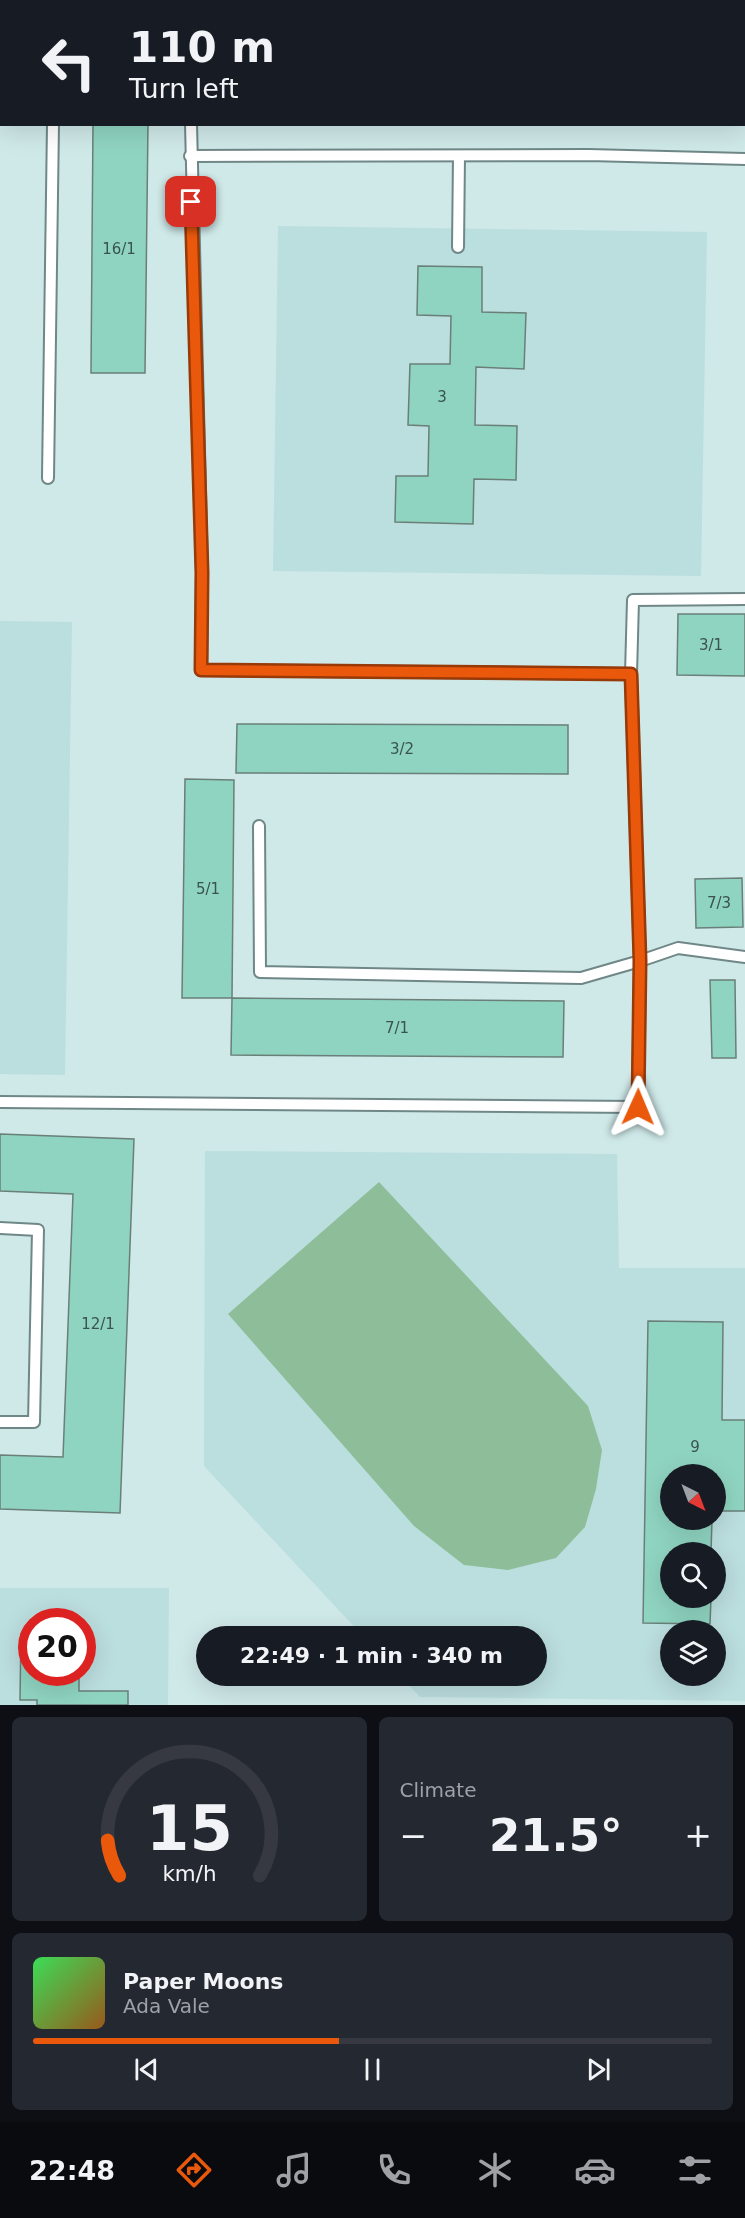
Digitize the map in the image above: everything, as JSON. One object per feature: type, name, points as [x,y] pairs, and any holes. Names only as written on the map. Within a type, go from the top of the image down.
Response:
[{"type":"lane","points":[[48,478],[53,126]]},
{"type":"lane","points":[[191,126],[202,573],[201,670],[631,674]]},
{"type":"lane","points":[[190,156],[745,159]]},
{"type":"lane","points":[[458,248],[459,156]]},
{"type":"lane","points":[[0,1102],[638,1107],[640,961],[631,674],[633,600],[745,599]]},
{"type":"lane","points":[[259,826],[260,972],[581,978],[678,948],[745,957]]},
{"type":"lane","points":[[0,1228],[38,1230],[34,1422],[0,1422]]},
{"type":"shaded area","points":[[278,226],[707,232],[701,576],[273,571]]},
{"type":"shaded area","points":[[0,621],[72,622],[65,1075],[0,1074]]},
{"type":"shaded area","points":[[205,1151],[617,1154],[619,1268],[745,1268],[745,1701],[420,1697],[410,1686],[547,1686],[547,1626],[354,1626],[204,1466]]},
{"type":"shaded area","points":[[0,1588],[169,1588],[168,1705],[0,1705]]},
{"type":"green space","points":[[379,1182],[588,1406],[602,1450],[596,1489],[585,1527],[556,1558],[508,1570],[464,1565],[414,1526],[228,1314]]},
{"type":"building","points":[[93,126],[148,126],[145,373],[91,373]]},
{"type":"building","points":[[418,266],[482,267],[482,312],[526,313],[524,369],[476,367],[475,425],[517,426],[516,480],[474,479],[473,524],[395,522],[396,476],[428,476],[429,426],[408,425],[410,364],[450,364],[451,316],[417,315]]},
{"type":"building","points":[[678,614],[745,614],[745,676],[677,675]]},
{"type":"building","points":[[237,724],[568,725],[568,774],[236,773]]},
{"type":"building","points":[[185,779],[234,780],[232,998],[182,998]]},
{"type":"building","points":[[742,878],[743,927],[696,928],[695,879]]},
{"type":"building","points":[[710,980],[735,980],[736,1058],[712,1058]]},
{"type":"building","points":[[232,998],[564,1001],[563,1057],[231,1055]]},
{"type":"building","points":[[0,1134],[134,1139],[120,1513],[0,1509],[0,1455],[63,1457],[73,1194],[0,1191]]},
{"type":"building","points":[[648,1321],[723,1322],[722,1420],[745,1420],[745,1511],[726,1511],[726,1464],[660,1464],[660,1530],[712,1530],[711,1542],[660,1542],[660,1608],[711,1608],[710,1620],[660,1620],[660,1623],[643,1623]]},
{"type":"building","points":[[20,1686],[79,1686],[79,1691],[128,1691],[128,1705],[37,1705],[37,1700],[20,1700]]},
{"type":"route","points":[[191,202],[202,573],[201,670],[631,674],[640,961],[638,1107]]}]
